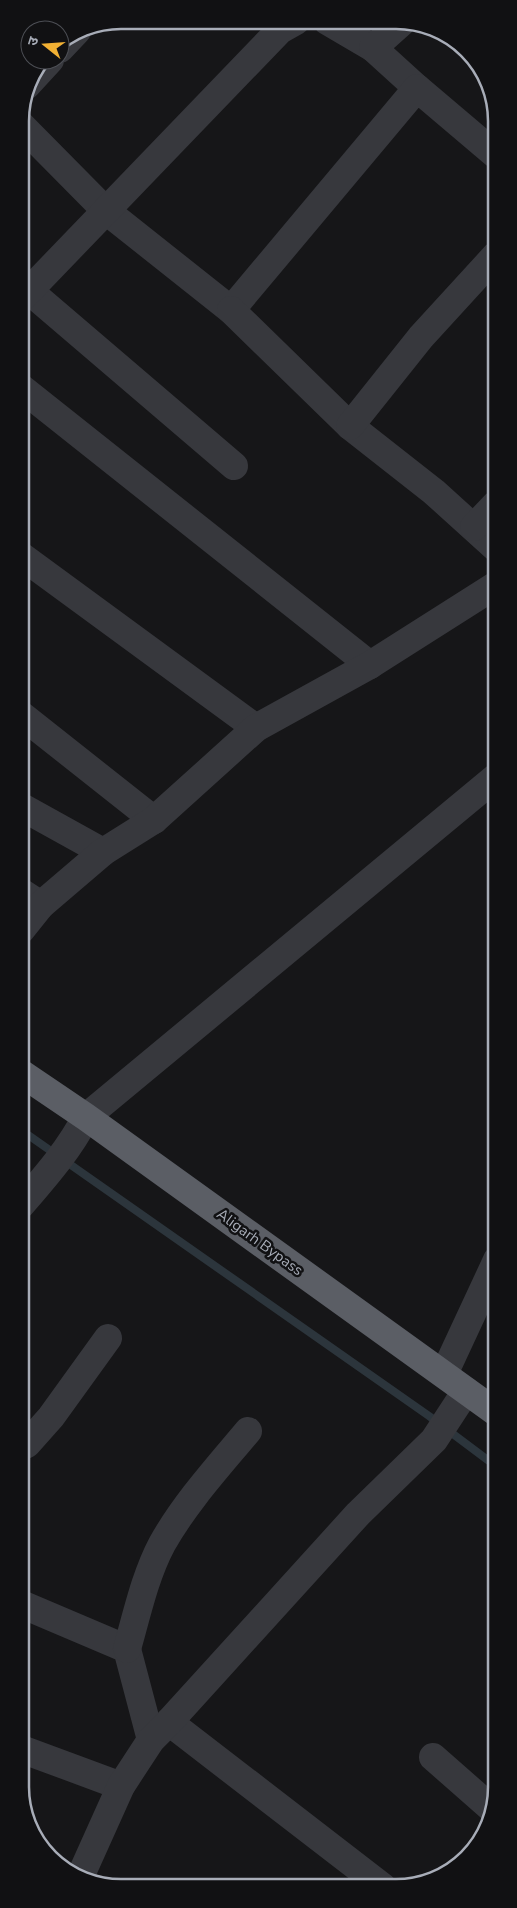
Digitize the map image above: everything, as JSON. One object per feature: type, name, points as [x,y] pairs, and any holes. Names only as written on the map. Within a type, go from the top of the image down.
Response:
[{"type":"highway","name":"Aligarh Bypass","points":[[29,1080],[81,1126],[444,1374],[461,1399],[488,1410]]},
{"type":"street","points":[[29,285],[282,29]]},
{"type":"street","points":[[341,29],[373,48],[488,148]]},
{"type":"street","points":[[373,48],[394,29]]},
{"type":"street","points":[[230,310],[417,88]]},
{"type":"street","points":[[29,133],[105,210],[230,310],[350,426],[434,492],[488,540]]},
{"type":"street","points":[[350,426],[421,337],[488,264]]},
{"type":"street","points":[[29,296],[234,466]]},
{"type":"street","points":[[29,394],[370,665]]},
{"type":"street","points":[[474,527],[488,512]]},
{"type":"street","points":[[29,562],[256,728]]},
{"type":"street","points":[[31,898],[154,820],[256,728],[370,665],[488,590]]},
{"type":"street","points":[[29,721],[154,820]]},
{"type":"street","points":[[29,1196],[50,1171],[81,1126],[488,784]]},
{"type":"street","points":[[29,811],[103,852]]},
{"type":"street","points":[[444,1374],[488,1279]]},
{"type":"street","points":[[29,1442],[51,1417],[108,1338]]},
{"type":"street","points":[[83,1871],[121,1786],[160,1731],[358,1514],[434,1440],[461,1399]]},
{"type":"street","points":[[248,1431],[195,1494],[162,1544],[148,1578],[127,1649],[160,1731],[372,1879]]},
{"type":"street","points":[[29,1607],[127,1649]]},
{"type":"street","points":[[29,1752],[121,1786]]},
{"type":"street","points":[[433,1757],[486,1804]]},
{"type":"waterway","points":[[29,1136],[429,1416],[488,1460]]}]
